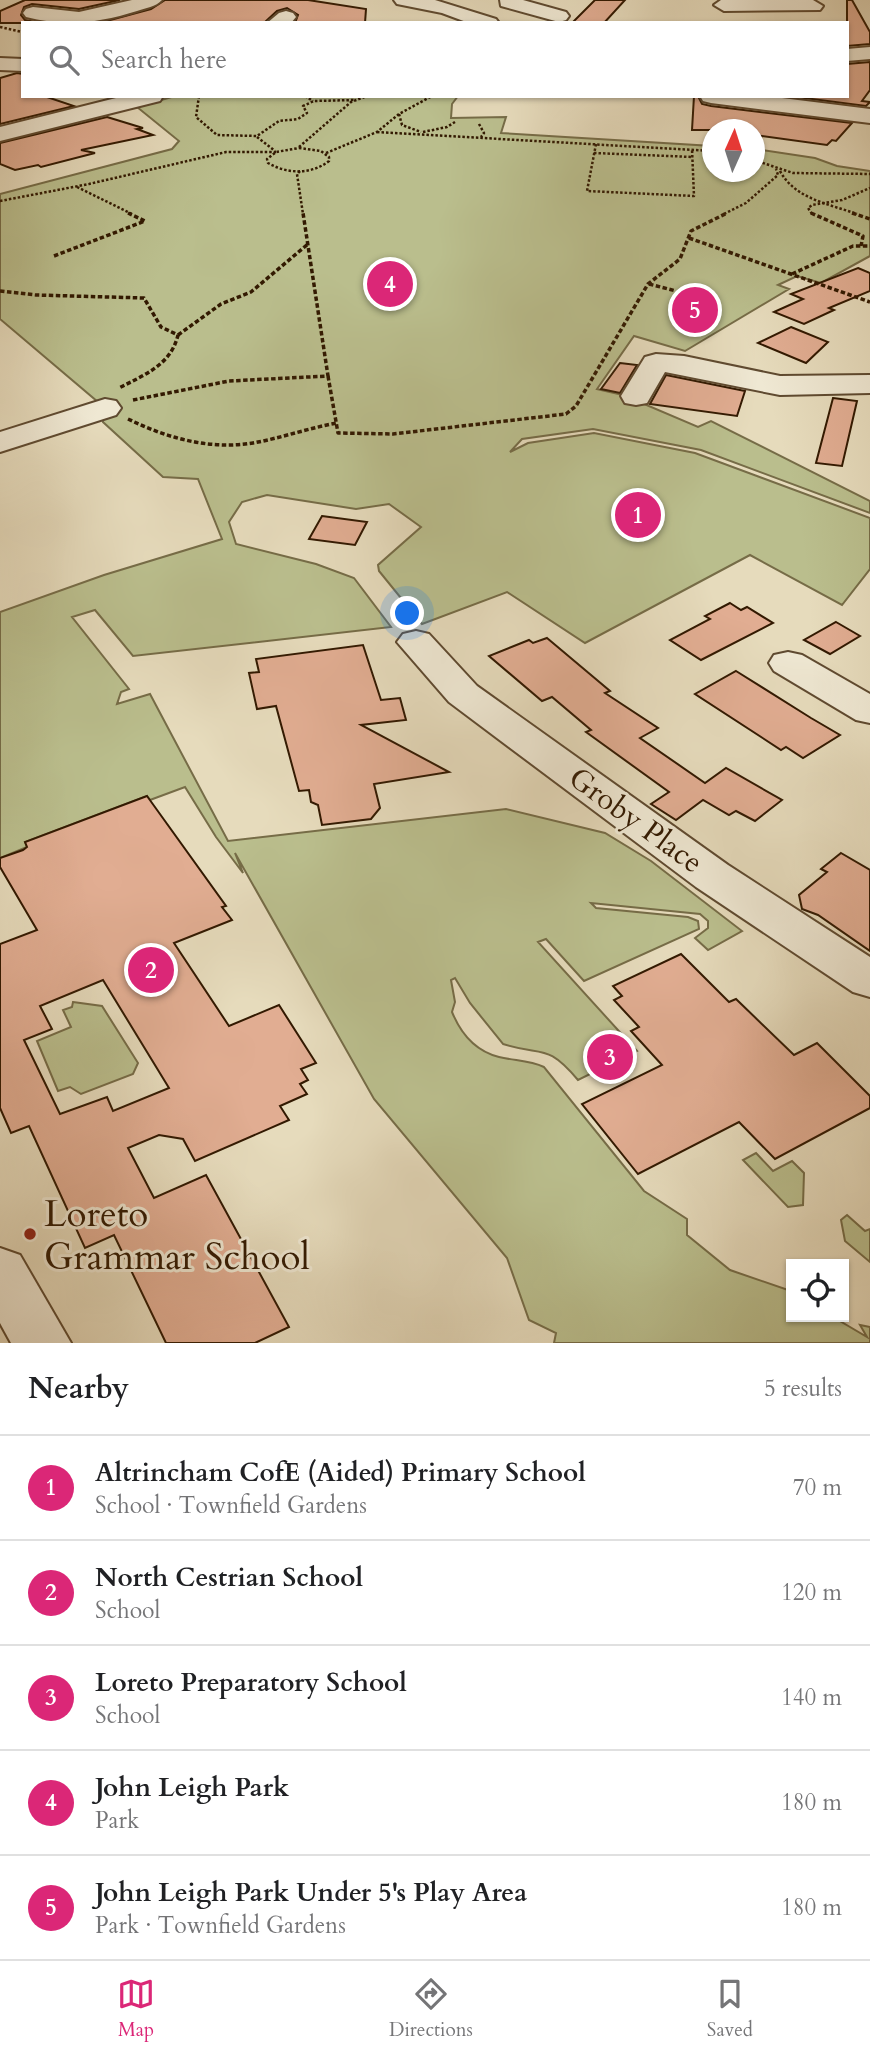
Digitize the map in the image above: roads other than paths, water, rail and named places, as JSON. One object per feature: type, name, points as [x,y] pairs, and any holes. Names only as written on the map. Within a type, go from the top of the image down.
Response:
[{"type":"street","points":[[33,13],[51,19],[84,19],[152,0]]},
{"type":"street","points":[[404,0],[446,9],[483,21]]},
{"type":"street","points":[[506,1],[555,19],[574,0]]},
{"type":"street","points":[[724,5],[815,10]]},
{"type":"street","points":[[849,55],[870,53]]},
{"type":"street","points":[[0,64],[21,65]]},
{"type":"street","points":[[0,134],[144,98]]},
{"type":"street","points":[[727,98],[870,116]]},
{"type":"street","points":[[636,396],[656,363],[675,363],[767,384],[793,387],[870,384]]},
{"type":"street","points":[[0,442],[105,408]]},
{"type":"street","name":"Groby Place","points":[[416,642],[463,694],[712,876],[870,980]]},
{"type":"street","points":[[788,663],[870,711]]},
{"type":"street","points":[[0,1272],[42,1343]]},
{"type":"place","name":"John Leigh Park","points":[[390,284]]},
{"type":"place","name":"John Leigh Park Under 5's Play Area","points":[[695,310]]},
{"type":"place","name":"Altrincham CofE (Aided) Primary School","points":[[638,515]]},
{"type":"place","name":"North Cestrian School","points":[[151,970]]},
{"type":"place","name":"Loreto Preparatory School","points":[[610,1057]]},
{"type":"place","name":"Loreto Grammar School","points":[[30,1234]]}]
